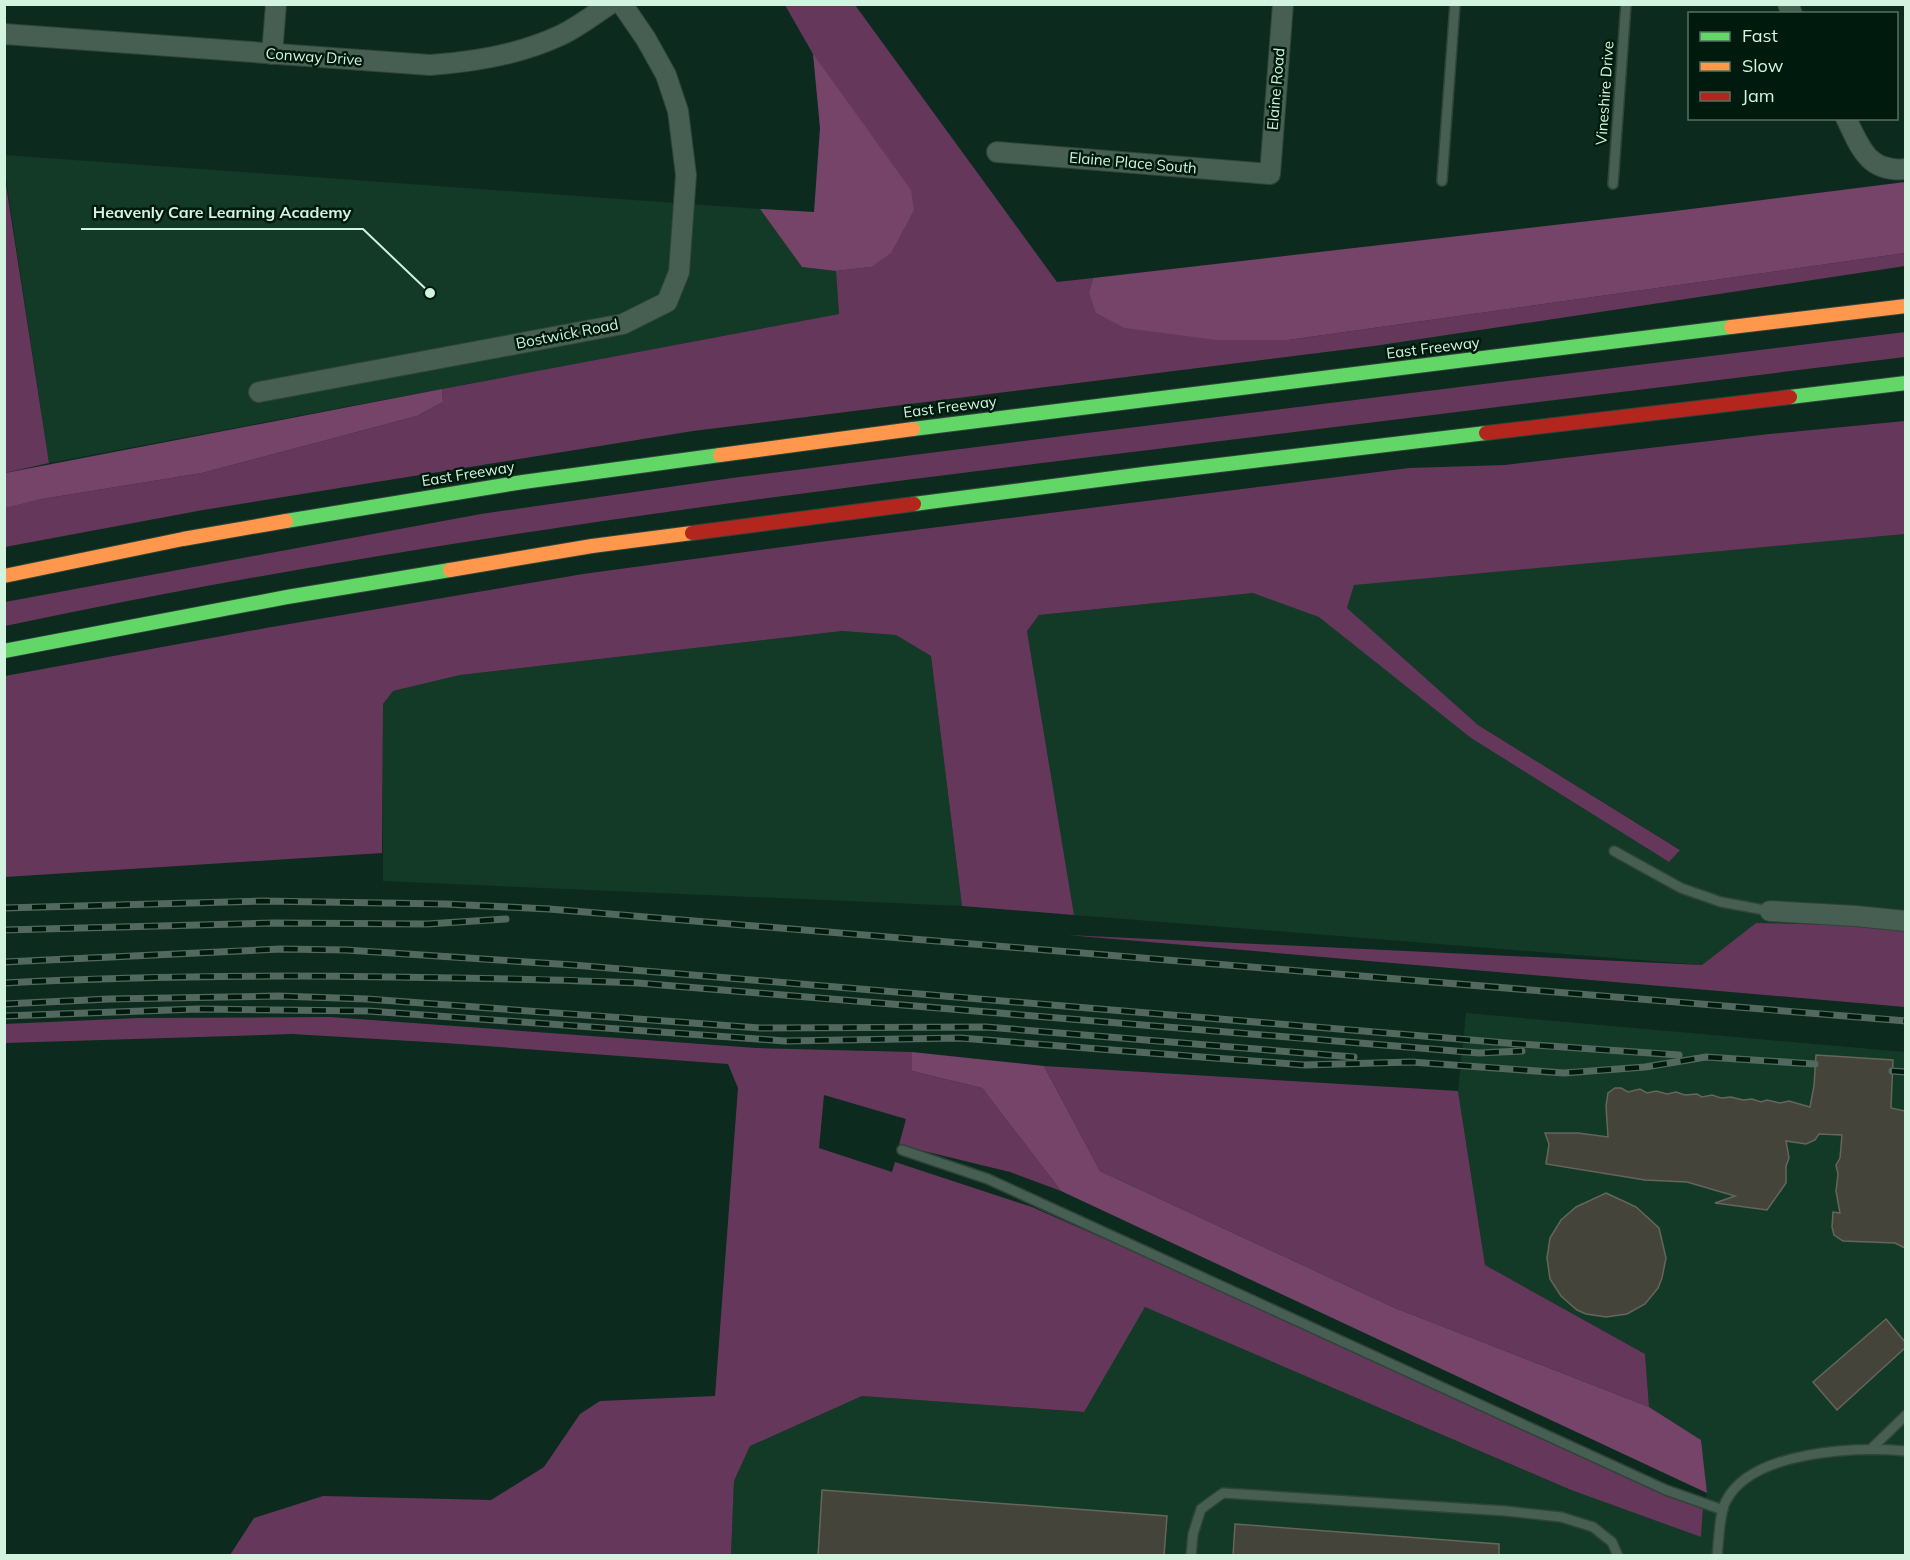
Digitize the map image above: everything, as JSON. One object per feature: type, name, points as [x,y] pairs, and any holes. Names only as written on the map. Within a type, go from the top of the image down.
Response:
[{"type":"highway","points":[[1558,349],[1871,297]]},
{"type":"highway","name":"East Freeway","points":[[4,576],[183,539],[523,482],[1026,414],[1905,306]]},
{"type":"highway","points":[[4,651],[286,597],[591,546],[1144,474],[1905,383]]},
{"type":"highway","points":[[1872,387],[1905,390]]},
{"type":"street","points":[[272,54],[276,4]]},
{"type":"street","name":"Conway Drive","points":[[4,34],[429,65],[473,62],[517,52],[560,35],[610,4]]},
{"type":"street","name":"Bostwick Road","points":[[259,392],[623,324],[667,302],[679,273],[686,175],[678,111],[666,75],[646,39],[622,4]]},
{"type":"street","name":"Elaine Road","points":[[1270,174],[1283,4]]},
{"type":"street","points":[[1847,120],[1870,160],[1883,168],[1905,169]]},
{"type":"street","name":"Elaine Place South","points":[[996,152],[1270,174]]},
{"type":"street","points":[[1770,911],[1905,921]]},
{"type":"lane","points":[[1442,181],[1455,4]]},
{"type":"lane","name":"Vineshire Drive","points":[[1613,184],[1626,4]]},
{"type":"lane","points":[[1614,851],[1681,888],[1721,902],[1770,911]]},
{"type":"lane","points":[[902,1150],[988,1179],[1666,1490],[1723,1510]]},
{"type":"lane","points":[[1872,1448],[1905,1415]]},
{"type":"lane","points":[[1717,1556],[1724,1503],[1734,1488],[1751,1474],[1781,1462],[1822,1453],[1872,1448],[1905,1451]]},
{"type":"lane","points":[[1191,1556],[1193,1534],[1201,1509],[1223,1493],[1506,1511],[1561,1517],[1593,1527],[1612,1542],[1618,1556]]},
{"type":"shaded area","points":[[785,5],[855,5],[1057,282],[1093,278],[1089,292],[1288,340],[1905,253],[1905,266],[1374,346],[693,431],[203,510],[5,547],[4,508],[42,499],[202,473],[417,416],[443,402],[442,389],[839,314],[836,271],[871,267],[813,54]]},
{"type":"shaded area","points":[[813,54],[911,190],[914,210],[891,253],[871,267],[836,271],[802,267],[760,209],[814,212],[820,128]]},
{"type":"shaded area","points":[[4,155],[760,209],[802,267],[836,271],[839,314],[49,463]]},
{"type":"shaded area","points":[[4,172],[49,463],[5,473],[4,473]]},
{"type":"shaded area","points":[[1905,182],[1905,253],[1288,340],[1217,340],[1125,328],[1096,313],[1089,292],[1093,278],[1667,212]]},
{"type":"shaded area","points":[[1905,332],[1905,357],[1005,467],[575,525],[289,571],[5,626],[5,602],[481,514],[732,478]]},
{"type":"shaded area","points":[[442,389],[443,402],[417,416],[202,473],[42,499],[5,508],[5,473]]},
{"type":"shaded area","points":[[1905,421],[1905,534],[1354,585],[1347,608],[1478,725],[1680,850],[1669,862],[1471,738],[1319,617],[1253,593],[1039,615],[1027,631],[1074,915],[962,906],[931,656],[896,635],[842,631],[460,675],[393,691],[383,704],[382,853],[5,877],[5,676],[266,628],[583,574],[835,540],[1409,468],[1505,465],[1769,434]]},
{"type":"shaded area","points":[[1905,534],[1905,931],[1756,923],[1702,965],[1074,915],[1027,631],[1039,615],[1254,593],[1320,617],[1471,738],[1669,862],[1679,849],[1478,725],[1347,608],[1354,584]]},
{"type":"shaded area","points":[[842,631],[896,635],[931,656],[962,906],[383,881],[383,704],[393,691],[460,675]]},
{"type":"shaded area","points":[[1756,923],[1884,926],[1905,931],[1905,1007],[1067,935],[1702,965]]},
{"type":"shaded area","points":[[1466,1013],[1905,1052],[1905,1555],[731,1556],[734,1481],[750,1446],[862,1396],[1083,1412],[1145,1307],[1571,1490],[1701,1537],[1703,1509],[1707,1493],[1701,1440],[1649,1407],[1645,1354],[1485,1265],[1458,1091]]},
{"type":"shaded area","points":[[330,1017],[756,1048],[912,1052],[912,1071],[982,1088],[1061,1191],[1010,1172],[899,1145],[906,1119],[824,1095],[819,1148],[892,1172],[895,1162],[1032,1207],[1355,1349],[1703,1508],[1701,1537],[1571,1490],[1145,1307],[1084,1412],[862,1396],[750,1446],[734,1481],[731,1555],[230,1555],[254,1518],[323,1496],[491,1500],[544,1467],[580,1414],[600,1401],[715,1396],[738,1088],[728,1064],[292,1034],[5,1043],[4,1024],[139,1018]]},
{"type":"shaded area","points":[[912,1052],[1044,1066],[1100,1171],[1395,1308],[1649,1407],[1701,1440],[1707,1493],[1061,1191],[982,1088],[912,1071]]},
{"type":"shaded area","points":[[1044,1066],[1458,1091],[1485,1265],[1645,1354],[1649,1407],[1395,1308],[1100,1171]]},
{"type":"building","points":[[1816,1055],[1893,1060],[1891,1108],[1905,1111],[1905,1248],[1895,1243],[1843,1241],[1834,1235],[1833,1212],[1840,1213],[1836,1191],[1838,1174],[1836,1165],[1840,1158],[1842,1135],[1819,1134],[1815,1140],[1806,1144],[1786,1141],[1789,1158],[1786,1166],[1786,1183],[1767,1210],[1715,1203],[1735,1196],[1687,1182],[1645,1180],[1546,1164],[1549,1144],[1545,1133],[1578,1133],[1608,1137],[1606,1106],[1608,1093],[1615,1088],[1628,1092],[1640,1089],[1647,1093],[1676,1092],[1685,1095],[1697,1094],[1702,1097],[1712,1095],[1721,1098],[1752,1099],[1761,1102],[1789,1101],[1810,1107]]},
{"type":"building","points":[[1606,1193],[1636,1207],[1659,1228],[1666,1258],[1658,1288],[1645,1304],[1627,1314],[1606,1317],[1577,1310],[1561,1296],[1550,1279],[1547,1258],[1550,1238],[1561,1220],[1576,1207]]},
{"type":"building","points":[[1886,1319],[1905,1342],[1905,1348],[1837,1410],[1813,1382]]},
{"type":"building","points":[[822,1490],[1167,1516],[1164,1556],[818,1556]]},
{"type":"building","points":[[1235,1524],[1499,1544],[1499,1556],[1233,1556]]},
{"type":"railway","points":[[4,908],[261,901],[445,904],[549,909],[1906,1021]]},
{"type":"railway","points":[[4,930],[274,923],[427,924],[506,919]]},
{"type":"railway","points":[[4,962],[281,949],[346,950],[573,965],[1519,1044],[1679,1055]]},
{"type":"railway","points":[[4,983],[150,977],[295,976],[638,983],[1479,1053],[1522,1051]]},
{"type":"railway","points":[[4,1004],[109,999],[278,996],[367,999],[760,1028],[986,1027],[1354,1057]]},
{"type":"railway","points":[[4,1016],[198,1009],[368,1011],[785,1041],[960,1038],[1304,1065],[1411,1062],[1564,1073],[1645,1067],[1706,1057],[1815,1064]]},
{"type":"railway","points":[[1892,1071],[1906,1072]]},
{"type":"traffic: fast","points":[[913,429],[1731,327]]},
{"type":"traffic: fast","points":[[1790,397],[1906,383]]},
{"type":"traffic: fast","points":[[914,504],[1486,433]]},
{"type":"traffic: fast","points":[[286,521],[523,482],[720,455]]},
{"type":"traffic: fast","points":[[4,651],[287,597],[450,570]]},
{"type":"traffic: slow","points":[[1731,327],[1906,306]]},
{"type":"traffic: slow","points":[[720,455],[913,429]]},
{"type":"traffic: slow","points":[[4,576],[183,539],[286,521]]},
{"type":"traffic: slow","points":[[450,570],[592,546],[692,533]]},
{"type":"traffic: jam","points":[[1486,433],[1790,397]]},
{"type":"traffic: jam","points":[[692,533],[914,504]]},
{"type":"place","name":"Heavenly Care Learning Academy","points":[[430,293]]}]
